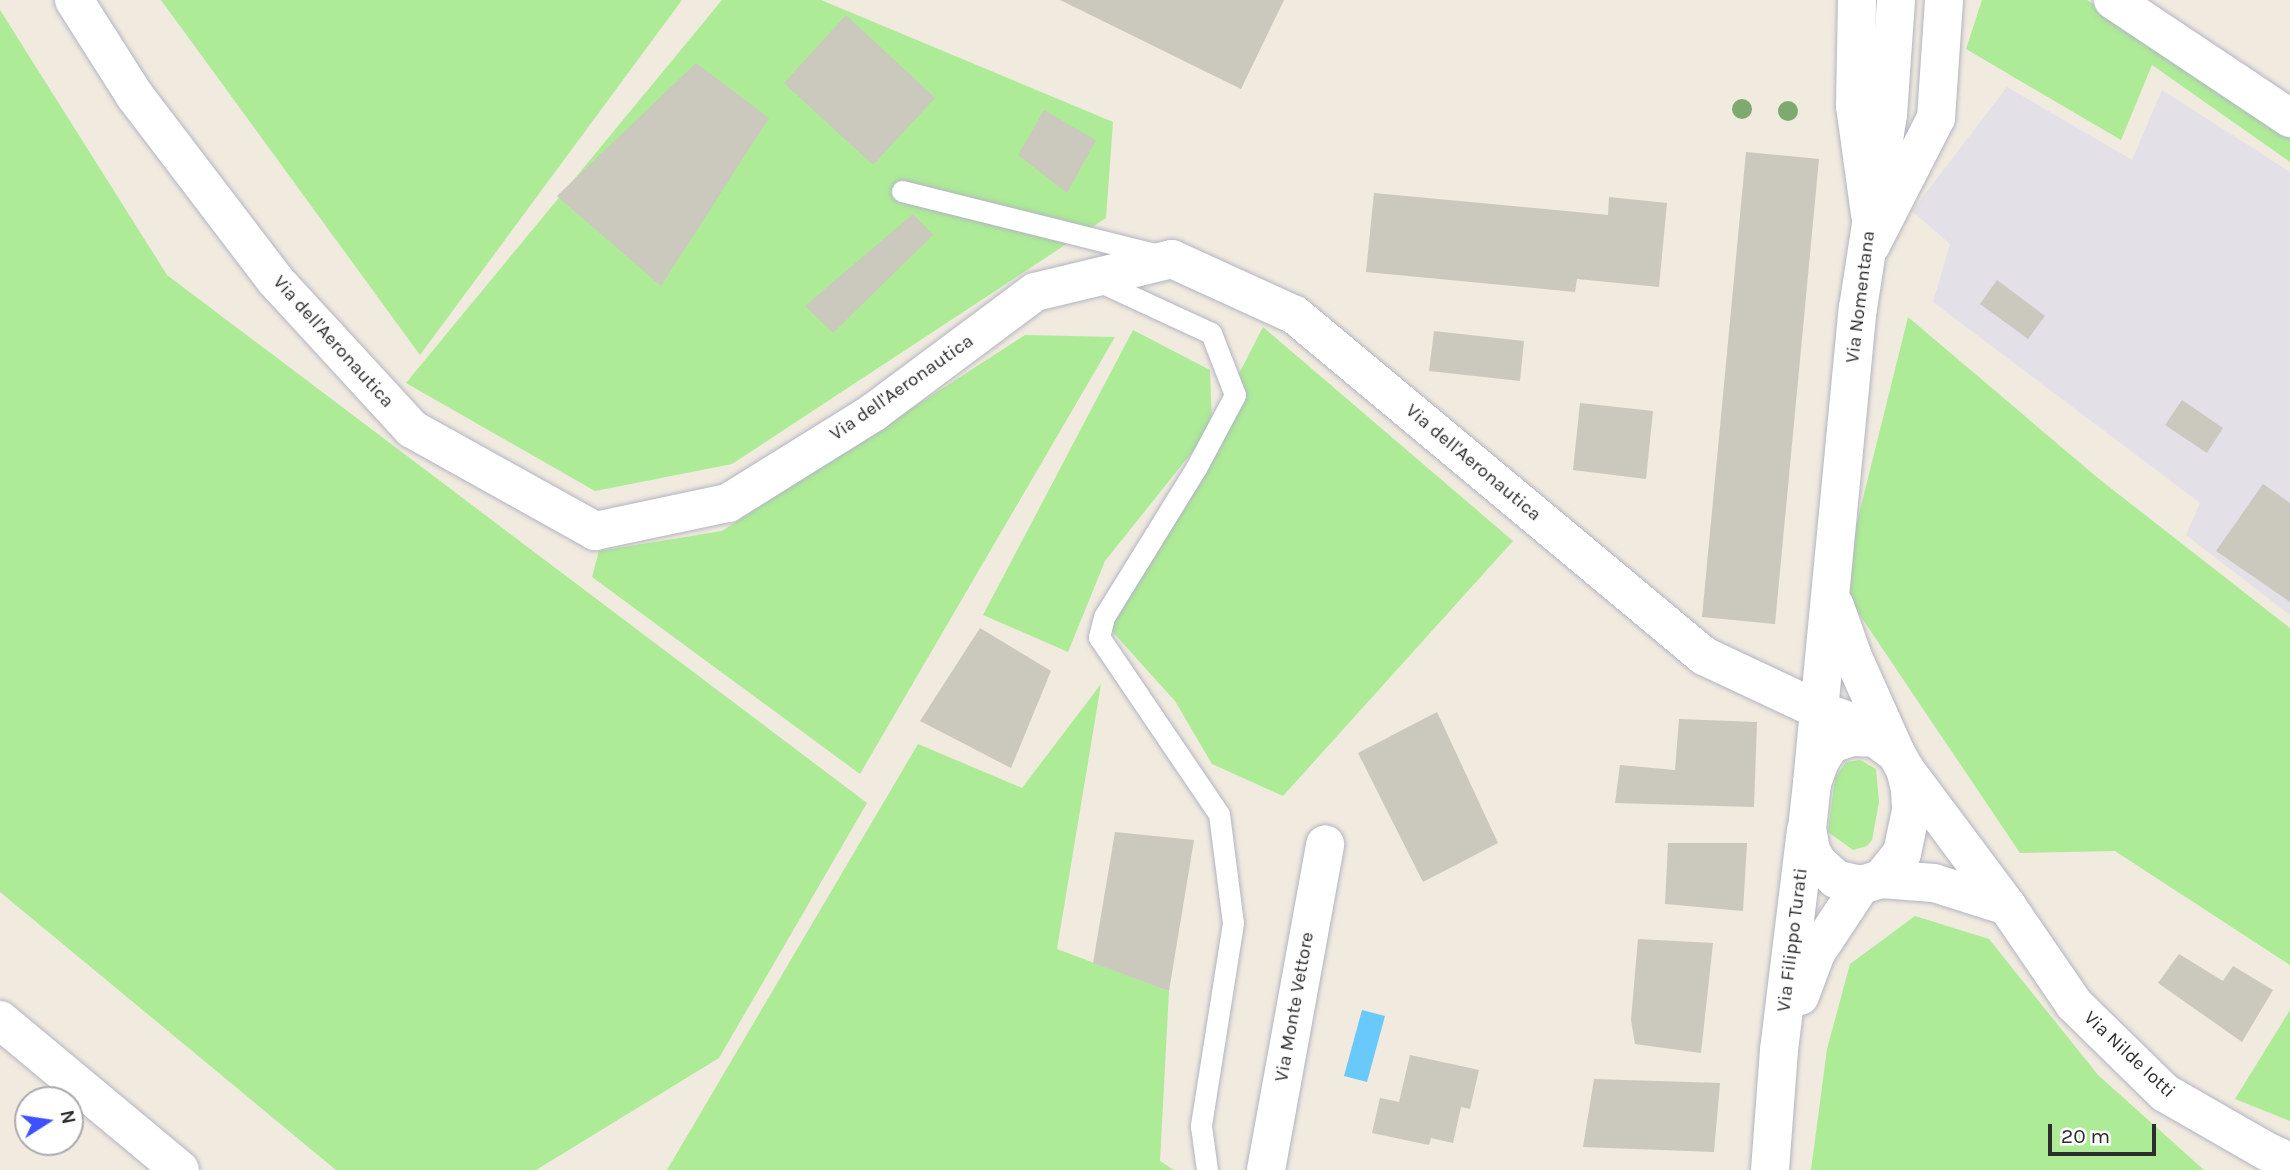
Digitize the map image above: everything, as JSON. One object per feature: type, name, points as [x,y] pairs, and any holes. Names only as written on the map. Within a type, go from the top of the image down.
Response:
[{"type":"street","name":"Via dell'Aeronautica","points":[[74,0],[135,96],[275,280],[412,429],[595,531],[728,503],[874,412],[1035,292],[1172,259],[1295,314],[1704,656],[1821,711],[1851,722],[1892,753]]},
{"type":"street","points":[[1857,0],[1855,106],[1870,218]]},
{"type":"street","name":"Via Nomentana","points":[[1812,783],[1864,259],[1888,115],[1896,0]]},
{"type":"street","points":[[1864,259],[1936,118],[1944,0]]},
{"type":"street","points":[[2113,0],[2290,118]]},
{"type":"street","name":"Via Nomentana","points":[[1831,594],[1892,753]]},
{"type":"street","points":[[1871,882],[1902,853],[1908,836],[1911,811],[1892,753],[1852,737],[1831,744],[1820,761],[1812,783],[1807,829],[1811,851],[1818,863],[1836,879],[1871,882],[1934,883],[2007,906]]},
{"type":"street","name":"Via Nilde Iotti","points":[[1892,753],[2007,906],[2074,1004],[2165,1093],[2264,1150],[2290,1161]]},
{"type":"street","name":"Via Filippo Turati","points":[[1770,1170],[1779,1050],[1807,829]]},
{"type":"street","name":"Via Monte Vettore","points":[[1266,1170],[1325,844]]},
{"type":"street","name":"Via Filippo Turati","points":[[1779,1050],[1816,953],[1871,882]]},
{"type":"street","points":[[0,1020],[180,1170]]},
{"type":"lane","points":[[902,191],[1172,259]]},
{"type":"lane","points":[[1092,278],[1211,333],[1235,395],[1196,468],[1104,617],[1099,637],[1219,814],[1233,923],[1201,1126],[1207,1170]]},
{"type":"shaded area","points":[[2007,87],[2132,160],[2162,90],[2290,172],[2290,615],[2186,535],[2200,503],[1933,302],[1950,244],[1912,211]]},
{"type":"green space","points":[[161,0],[682,0],[420,355]]},
{"type":"green space","points":[[722,0],[821,0],[1113,122],[1106,218],[732,464],[595,491],[406,383]]},
{"type":"green space","points":[[1982,0],[2087,0],[2290,135],[2290,162],[2152,65],[2121,140],[1966,49]]},
{"type":"green space","points":[[0,10],[167,275],[867,803],[719,1058],[536,1170],[336,1170],[0,892]]},
{"type":"green space","points":[[1908,317],[2099,479],[2290,628],[2290,965],[2115,851],[2020,853],[1841,587]]},
{"type":"green space","points":[[1263,327],[1513,541],[1283,796],[1212,764],[1175,701],[1109,628],[1209,431],[1105,561],[1068,652],[983,615],[1133,330],[1210,370],[1212,426]]},
{"type":"green space","points":[[1025,335],[1115,337],[860,774],[592,577],[599,551],[722,531]]},
{"type":"green space","points":[[1101,684],[1057,949],[1169,991],[1160,1161],[1174,1170],[667,1170],[918,744],[1022,788]]},
{"type":"green space","points":[[1860,760],[1876,769],[1879,802],[1872,840],[1867,846],[1853,850],[1828,832],[1835,778],[1846,762]]},
{"type":"green space","points":[[1915,916],[1989,939],[2098,1075],[2204,1170],[1811,1170],[1827,1049],[1850,964]]},
{"type":"green space","points":[[2290,1010],[2290,1121],[2235,1099]]},
{"type":"water","points":[[1362,1010],[1385,1016],[1367,1082],[1344,1076]]},
{"type":"building","points":[[1060,0],[1284,0],[1241,89]]},
{"type":"building","points":[[846,15],[935,98],[873,165],[784,83]]},
{"type":"building","points":[[696,63],[769,118],[661,286],[557,196]]},
{"type":"building","points":[[1044,110],[1096,140],[1067,193],[1018,155]]},
{"type":"building","points":[[1746,152],[1819,159],[1775,624],[1702,617]]},
{"type":"building","points":[[1374,193],[1608,215],[1609,197],[1667,203],[1659,287],[1577,279],[1575,292],[1366,272]]},
{"type":"building","points":[[913,214],[933,235],[833,333],[805,306]]},
{"type":"building","points":[[1997,280],[2045,316],[2028,339],[1980,304]]},
{"type":"building","points":[[1434,331],[1524,341],[1520,381],[1429,371]]},
{"type":"building","points":[[2182,400],[2223,428],[2207,453],[2165,425]]},
{"type":"building","points":[[1580,403],[1653,411],[1646,479],[1573,470]]},
{"type":"building","points":[[2263,484],[2290,503],[2290,602],[2216,551]]},
{"type":"building","points":[[980,628],[1051,671],[1011,768],[920,721]]},
{"type":"building","points":[[1437,712],[1498,843],[1423,882],[1358,753]]},
{"type":"building","points":[[1679,719],[1757,722],[1754,807],[1615,803],[1620,765],[1675,770]]},
{"type":"building","points":[[1115,832],[1194,840],[1169,991],[1093,963]]},
{"type":"building","points":[[1668,843],[1747,843],[1743,911],[1665,904]]},
{"type":"building","points":[[1638,939],[1713,943],[1701,1053],[1635,1044],[1631,1020]]},
{"type":"building","points":[[2179,954],[2223,981],[2233,966],[2273,990],[2242,1042],[2158,983]]},
{"type":"building","points":[[1410,1055],[1479,1070],[1470,1109],[1461,1107],[1453,1143],[1431,1138],[1429,1145],[1372,1133],[1380,1098],[1399,1102]]},
{"type":"building","points":[[1594,1079],[1720,1083],[1714,1152],[1583,1147]]}]
